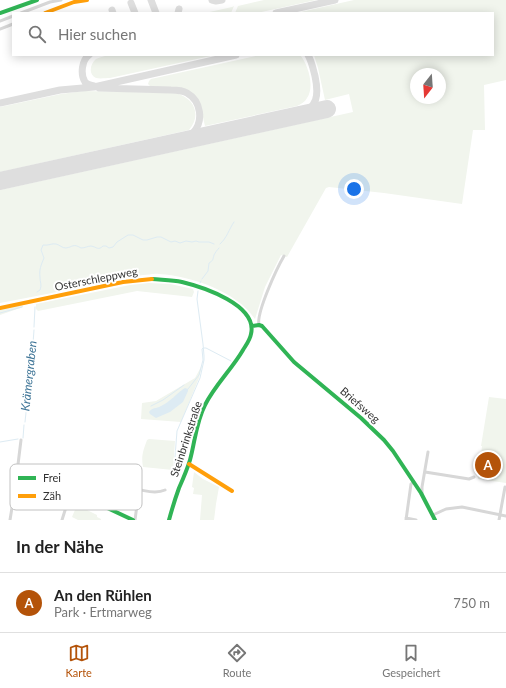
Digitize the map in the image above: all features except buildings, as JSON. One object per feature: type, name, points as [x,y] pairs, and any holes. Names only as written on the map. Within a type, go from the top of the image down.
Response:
[{"type":"street","points":[[0,14],[37,0]]},
{"type":"street","points":[[24,12],[50,2],[61,0]]},
{"type":"street","points":[[48,12],[74,2],[87,0]]},
{"type":"street","points":[[0,21],[12,16]]},
{"type":"street","points":[[0,29],[12,24]]},
{"type":"street","points":[[252,326],[259,324],[258,319],[265,297],[271,281],[284,256]]},
{"type":"street","name":"Osterschleppweg","points":[[0,308],[130,281],[148,279],[169,280],[189,284],[219,295],[244,312],[250,319],[252,326]]},
{"type":"street","name":"Briefsweg","points":[[259,324],[299,367],[359,415],[381,436],[390,446],[415,484],[436,520]]},
{"type":"street","name":"Steinbrinkstraße","points":[[169,520],[189,464],[203,408],[247,343],[252,334],[252,326]]},
{"type":"street","points":[[18,464],[20,440]]},
{"type":"street","points":[[422,496],[428,452]]},
{"type":"street","points":[[189,464],[232,491]]},
{"type":"street","points":[[425,472],[469,479],[474,477]]},
{"type":"street","points":[[416,520],[406,519],[411,484],[420,485],[423,482]]},
{"type":"street","points":[[499,520],[505,487]]},
{"type":"street","points":[[142,490],[162,492],[165,490]]},
{"type":"street","points":[[433,515],[446,509],[462,507],[506,516]]},
{"type":"street","points":[[10,520],[12,510]]},
{"type":"street","points":[[62,520],[65,510]]},
{"type":"street","points":[[112,510],[134,520],[136,510]]},
{"type":"shaded area","points":[[264,0],[316,0],[262,12],[235,12],[238,6]]},
{"type":"shaded area","points":[[354,0],[506,0],[506,80],[484,85],[485,130],[473,130],[462,204],[384,193],[329,187],[326,188],[287,257],[281,255],[265,287],[255,319],[247,309],[236,300],[212,287],[185,278],[157,274],[120,279],[0,303],[0,190],[353,112],[349,94],[325,100],[314,56],[494,56],[494,12],[300,12]]},
{"type":"shaded area","points":[[234,6],[231,12],[210,12]]},
{"type":"shaded area","points":[[210,56],[110,78],[96,78],[91,72],[92,64],[96,59],[101,57]]},
{"type":"shaded area","points":[[255,56],[301,56],[306,64],[310,76],[310,88],[304,102],[297,106],[205,126],[200,105],[192,94],[180,89],[152,87],[148,84],[151,79]]},
{"type":"shaded area","points":[[84,91],[176,93],[182,95],[191,103],[194,108],[195,119],[189,130],[0,172],[0,107],[61,94]]},
{"type":"shaded area","points":[[149,283],[170,284],[193,289],[194,292],[192,297],[137,291],[38,311],[36,309],[36,304],[130,285]]},
{"type":"shaded area","points":[[22,304],[23,307],[0,315],[0,309]]},
{"type":"shaded area","points":[[202,365],[199,378],[181,422],[141,419],[142,403],[156,401],[195,378]]},
{"type":"shaded area","points":[[185,388],[188,389],[188,391],[183,402],[170,412],[156,418],[150,414],[149,412],[151,409],[164,404]]},
{"type":"shaded area","points":[[489,397],[506,399],[506,483],[478,479],[481,446]]},
{"type":"shaded area","points":[[147,440],[175,441],[173,470],[143,467],[143,454]]},
{"type":"shaded area","points":[[194,472],[203,479],[219,487],[214,520],[200,520],[202,495],[193,494],[194,488],[192,487]]},
{"type":"shaded area","points":[[75,510],[87,510],[97,515],[97,517],[101,520],[78,520],[72,517]]},
{"type":"waterway","points":[[220,244],[234,222]]},
{"type":"waterway","points":[[37,292],[41,287],[40,272],[44,258],[41,250],[43,245],[57,244],[63,248],[75,246],[81,248],[91,246],[99,248],[106,246],[109,248],[113,247],[117,242],[128,235],[133,235],[143,240],[161,237],[171,242],[175,241],[180,243],[186,241],[196,241],[214,244]]},
{"type":"waterway","points":[[202,279],[208,271],[209,263],[212,261],[214,254],[219,248]]},
{"type":"waterway","points":[[174,470],[177,431],[200,378],[204,360],[197,299],[198,291]]},
{"type":"waterway","points":[[0,313],[22,307]]},
{"type":"waterway","name":"Krämergraben","points":[[34,327],[35,307]]},
{"type":"waterway","name":"Krämergraben","points":[[25,422],[34,330]]},
{"type":"waterway","points":[[188,389],[199,375],[203,360],[203,348],[206,348],[231,361]]},
{"type":"waterway","points":[[151,406],[163,400],[184,385]]},
{"type":"waterway","name":"Krämergraben","points":[[23,438],[24,425]]},
{"type":"waterway","name":"Krämergraben","points":[[0,442],[18,439]]},
{"type":"taxiway","points":[[151,0],[156,12]]},
{"type":"taxiway","points":[[212,0],[222,0]]},
{"type":"taxiway","points":[[281,12],[335,0]]},
{"type":"taxiway","points":[[131,3],[135,12]]},
{"type":"taxiway","points":[[88,56],[83,64],[83,79],[89,85],[94,86]]},
{"type":"taxiway","points":[[0,103],[60,90],[94,87],[232,56]]},
{"type":"taxiway","points":[[298,115],[310,109],[316,100],[317,95],[315,76],[308,56]]},
{"type":"taxiway","points":[[99,88],[177,90],[187,93],[192,97],[198,106],[200,117],[199,123],[193,133],[183,140]]},
{"type":"runway","points":[[0,181],[327,109]]},
{"type":"traffic: fast","points":[[0,13],[37,0]]},
{"type":"traffic: fast","points":[[152,279],[182,282],[215,293],[238,306],[246,314],[251,324],[251,334],[248,342],[209,398],[202,412],[190,460],[169,520]]},
{"type":"traffic: fast","points":[[252,326],[262,326],[294,362],[361,418],[384,440],[421,493],[435,520]]},
{"type":"traffic: fast","points":[[112,510],[133,520]]},
{"type":"traffic: slow","points":[[48,12],[74,2],[87,0]]},
{"type":"traffic: slow","points":[[0,308],[123,282],[152,279]]},
{"type":"traffic: slow","points":[[189,464],[232,491]]},
{"type":"place","name":"An den Rühlen","points":[[488,465]]}]
